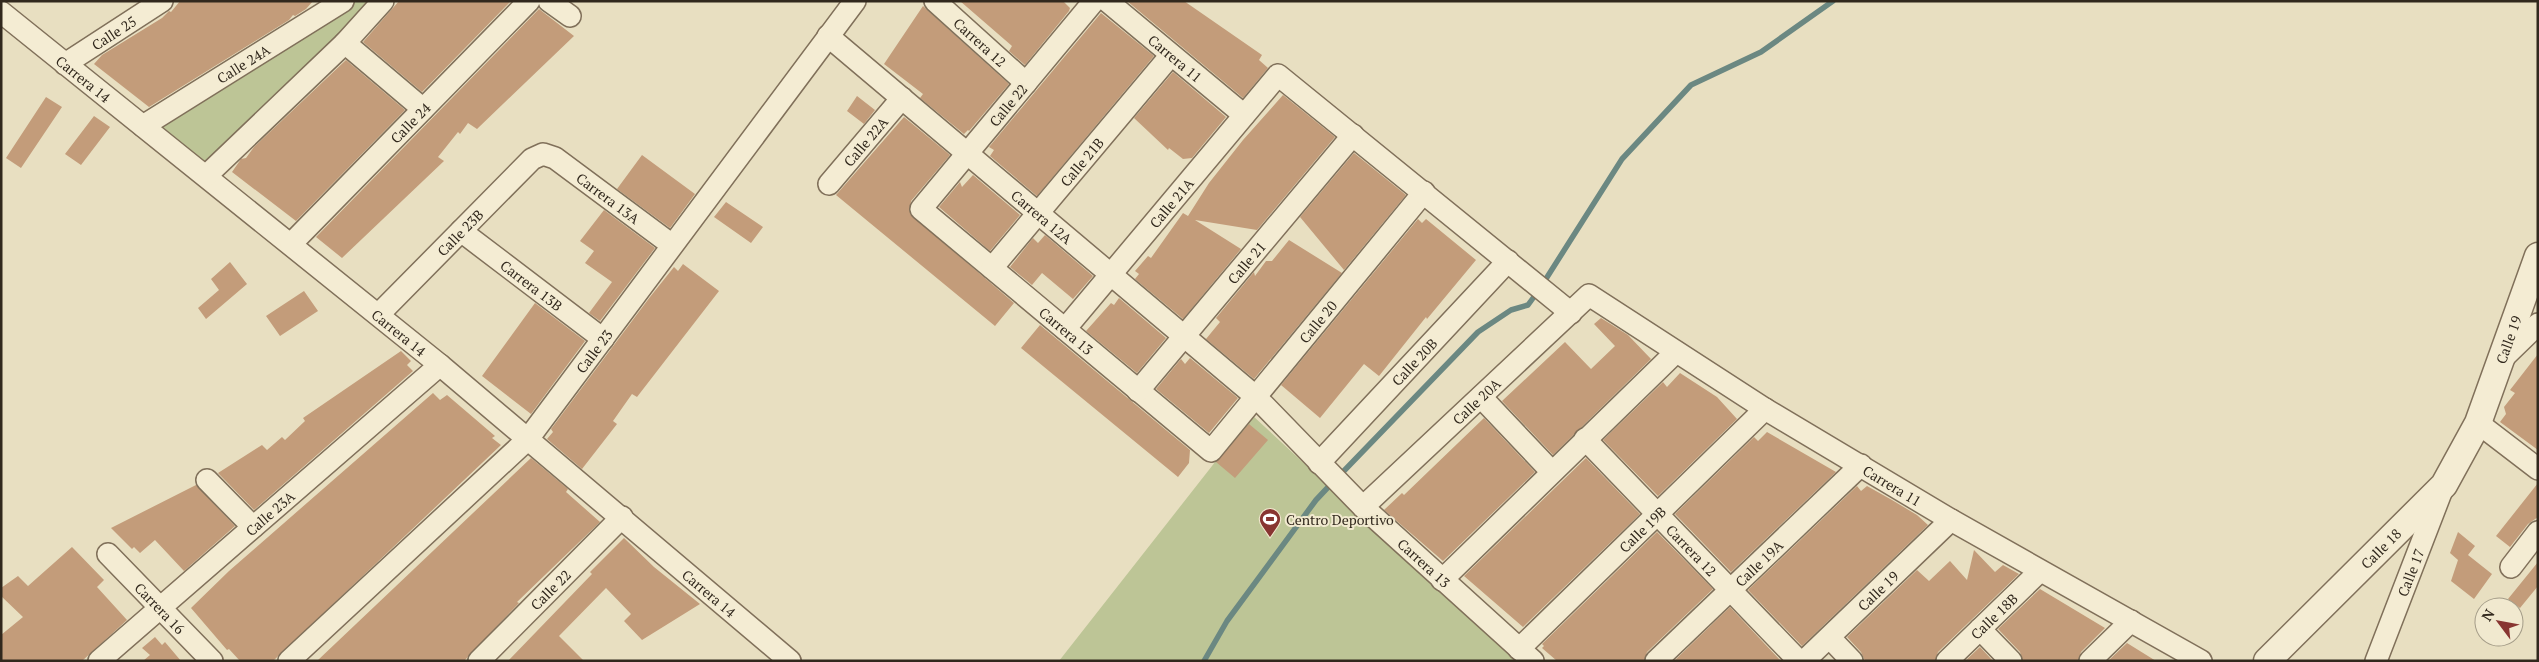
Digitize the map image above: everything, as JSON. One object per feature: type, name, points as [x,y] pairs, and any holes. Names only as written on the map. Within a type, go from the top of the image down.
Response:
[{"type":"street","name":"Calle 25","points":[[65,64],[162,1]]},
{"type":"street","name":"Calle 24A","points":[[143,126],[343,1]]},
{"type":"street","points":[[206,176],[345,43],[384,1]]},
{"type":"street","name":"Calle 24","points":[[291,244],[529,1]]},
{"type":"street","points":[[549,1],[570,16]]},
{"type":"street","name":"Calle 23","points":[[289,661],[528,438],[855,1]]},
{"type":"street","name":"Carrera 12","points":[[935,1],[1026,83]]},
{"type":"street","name":"Carrera 11","points":[[1107,1],[1244,115]]},
{"type":"street","name":"Calle 22","points":[[921,209],[1026,83],[1083,5]]},
{"type":"street","name":"Carrera 14","points":[[1,12],[379,314],[622,516],[790,661]]},
{"type":"street","name":"Carrera 12A","points":[[828,36],[1255,396]]},
{"type":"street","points":[[345,43],[423,109]]},
{"type":"street","name":"Calle 21B","points":[[992,268],[1171,55]]},
{"type":"street","name":"Calle 21A","points":[[1065,329],[1278,75],[1353,135]]},
{"type":"street","name":"Calle 22A","points":[[829,184],[902,98]]},
{"type":"street","points":[[1353,135],[1571,313]]},
{"type":"street","name":"Calle 21","points":[[1138,391],[1353,135]]},
{"type":"street","name":"Carrera 13A","points":[[544,154],[555,158],[672,245]]},
{"type":"street","name":"Calle 23B","points":[[379,314],[532,159],[544,154]]},
{"type":"street","name":"Calle 20","points":[[1211,451],[1424,192]]},
{"type":"street","name":"Carrera 13","points":[[921,209],[1211,451]]},
{"type":"street","name":"Carrera 13B","points":[[461,231],[603,339]]},
{"type":"street","name":"Calle 19","points":[[2478,423],[2538,256]]},
{"type":"street","name":"Calle 20B","points":[[1321,465],[1508,261]]},
{"type":"street","name":"Carrera 11","points":[[1590,295],[1766,409],[1951,520],[2202,661]]},
{"type":"street","name":"Calle 20A","points":[[1361,505],[1481,397],[1590,295]]},
{"type":"street","points":[[2501,360],[2538,324]]},
{"type":"street","points":[[1442,580],[1676,352]]},
{"type":"street","name":"Calle 23A","points":[[99,661],[440,365]]},
{"type":"street","name":"Carrera 13","points":[[1255,396],[1361,505],[1526,655]]},
{"type":"street","points":[[1481,397],[1552,472]]},
{"type":"street","name":"Calle 19B","points":[[1526,655],[1658,514],[1766,409]]},
{"type":"street","points":[[2478,423],[2538,469]]},
{"type":"street","name":"Calle 18","points":[[2268,661],[2444,485],[2478,423]]},
{"type":"street","name":"Carrera 12","points":[[1585,439],[1799,661]]},
{"type":"street","name":"Calle 19A","points":[[1656,661],[1861,465]]},
{"type":"street","points":[[207,480],[253,527]]},
{"type":"street","name":"Calle 17","points":[[2376,661],[2444,485]]},
{"type":"street","name":"Calle 22","points":[[479,661],[622,516]]},
{"type":"street","name":"Calle 19","points":[[1804,661],[1951,520]]},
{"type":"street","points":[[2511,567],[2538,532]]},
{"type":"street","name":"Carrera 16","points":[[108,554],[212,661]]},
{"type":"street","name":"Calle 18B","points":[[1947,661],[2040,571]]},
{"type":"street","points":[[2090,661],[2131,621]]},
{"type":"street","points":[[1980,629],[2011,661]]},
{"type":"street","points":[[1830,638],[1852,661]]},
{"type":"green space","points":[[352,1],[377,1],[207,170],[155,125]]},
{"type":"green space","name":"Centro Deportivo","points":[[1252,415],[1517,661],[1059,661]]},
{"type":"building","points":[[180,1],[313,1],[306,9],[295,16],[293,15],[289,20],[149,107],[94,64],[102,55],[162,18],[169,11],[171,12]]},
{"type":"building","points":[[399,1],[511,1],[422,92],[363,42]]},
{"type":"building","points":[[960,1],[1063,1],[1070,8],[1025,65],[1009,51],[1012,46]]},
{"type":"building","points":[[1127,1],[1184,1],[1262,55],[1259,60],[1268,68],[1243,98]]},
{"type":"building","points":[[923,6],[1009,84],[969,131],[964,134],[920,98],[923,94],[884,64]]},
{"type":"building","points":[[539,9],[574,36],[477,129],[468,123],[460,134],[458,132],[438,157],[444,161],[342,258],[316,237]]},
{"type":"building","points":[[1101,13],[1154,56],[1037,196],[990,156],[994,150],[989,147]]},
{"type":"building","points":[[346,60],[405,110],[296,221],[232,172],[241,159],[246,158],[254,147]]},
{"type":"building","points":[[1173,72],[1226,117],[1192,158],[1183,159],[1169,148],[1168,150],[1134,118]]},
{"type":"building","points":[[1283,95],[1335,137],[1257,230],[1195,220],[1241,249],[1183,319],[1135,279],[1139,274],[1135,271],[1148,256],[1151,258],[1183,213],[1188,216],[1209,183],[1243,140]]},
{"type":"building","points":[[857,96],[875,110],[864,124],[847,111]]},
{"type":"building","points":[[46,97],[62,107],[21,168],[6,158]]},
{"type":"building","points":[[94,116],[110,127],[81,165],[65,154]]},
{"type":"building","points":[[904,117],[950,155],[911,201],[910,214],[1014,303],[995,326],[836,195]]},
{"type":"building","points":[[1354,153],[1406,195],[1344,270],[1300,217]]},
{"type":"building","points":[[642,155],[695,194],[670,228],[617,189]]},
{"type":"building","points":[[973,175],[1020,215],[990,251],[939,207],[960,182],[962,187]]},
{"type":"building","points":[[726,202],[763,227],[751,243],[714,217]]},
{"type":"building","points":[[604,210],[655,248],[600,321],[589,313],[612,282],[585,263],[594,251],[580,241]]},
{"type":"building","points":[[1418,219],[1422,223],[1426,219],[1476,260],[1427,319],[1426,317],[1379,376],[1364,364],[1320,418],[1281,385]]},
{"type":"building","points":[[1045,235],[1093,276],[1073,299],[1042,273],[1032,285],[1010,267],[1033,238],[1038,243]]},
{"type":"building","points":[[1289,240],[1342,273],[1254,379],[1206,339],[1220,322],[1216,318],[1254,272],[1255,276],[1266,261],[1272,261]]},
{"type":"building","points":[[230,262],[247,284],[206,319],[198,308],[219,290],[211,279]]},
{"type":"building","points":[[683,264],[719,291],[637,397],[632,394],[613,421],[617,424],[582,469],[547,439],[553,432],[551,429],[674,267],[678,271]]},
{"type":"building","points":[[304,291],[318,311],[280,336],[266,316]]},
{"type":"building","points":[[1119,298],[1166,338],[1137,373],[1086,331],[1111,303],[1114,305]]},
{"type":"building","points":[[535,303],[585,341],[531,414],[482,376]]},
{"type":"building","points":[[1601,318],[1628,335],[1651,359],[1553,455],[1502,401],[1565,342],[1591,369],[1615,346],[1594,324]]},
{"type":"building","points":[[1040,325],[1190,450],[1189,463],[1178,477],[1021,348]]},
{"type":"building","points":[[401,351],[411,361],[407,365],[413,371],[254,510],[218,473],[262,445],[267,450],[282,437],[285,440],[305,421],[303,418]]},
{"type":"building","points":[[2538,354],[2538,450],[2500,422],[2506,414],[2504,407],[2515,393],[2510,390]]},
{"type":"building","points":[[1190,358],[1238,398],[1209,433],[1156,389],[1181,359],[1185,364]]},
{"type":"building","points":[[1680,373],[1717,397],[1737,419],[1658,496],[1603,440],[1663,382],[1667,387]]},
{"type":"building","points":[[433,393],[440,400],[447,395],[495,436],[492,438],[501,445],[273,661],[240,661],[229,649],[227,650],[191,608],[229,571]]},
{"type":"building","points":[[1484,418],[1535,472],[1443,561],[1384,510],[1402,493],[1404,495]]},
{"type":"building","points":[[1249,424],[1268,440],[1235,478],[1216,462]]},
{"type":"building","points":[[1767,432],[1836,472],[1731,572],[1675,514],[1754,437],[1758,441]]},
{"type":"building","points":[[531,458],[568,489],[566,492],[600,522],[517,602],[519,603],[464,661],[317,661]]},
{"type":"building","points":[[1586,458],[1640,514],[1523,627],[1464,576]]},
{"type":"building","points":[[2538,483],[2538,517],[2528,524],[2510,547],[2496,536]]},
{"type":"building","points":[[196,485],[235,526],[184,571],[155,540],[140,553],[134,547],[132,549],[111,528]]},
{"type":"building","points":[[1857,486],[1861,491],[1867,486],[1917,515],[1928,525],[1802,646],[1748,590]]},
{"type":"building","points":[[1657,532],[1713,589],[1647,652],[1644,661],[1557,661],[1542,648],[1544,646],[1542,644]]},
{"type":"building","points":[[2458,532],[2475,546],[2468,555],[2492,574],[2474,599],[2451,581],[2458,560],[2450,553]]},
{"type":"building","points":[[624,538],[654,567],[700,604],[642,640],[624,621],[631,614],[606,588],[559,636],[584,661],[508,661],[592,574],[590,572]]},
{"type":"building","points":[[72,547],[104,580],[97,587],[127,620],[82,661],[1,661],[1,635],[23,617],[1,596],[1,588],[18,576],[28,586]]},
{"type":"building","points":[[1974,550],[1995,572],[2003,565],[2019,574],[1938,652],[1935,661],[1865,661],[1861,652],[1847,637],[1917,570],[1929,581],[1950,561],[1967,580]]},
{"type":"building","points":[[2538,562],[2538,586],[2524,603],[2524,597],[2510,597]]},
{"type":"building","points":[[2040,589],[2105,628],[2081,652],[2078,661],[2023,661],[2020,652],[1998,629]]},
{"type":"building","points":[[1730,607],[1781,661],[1674,661]]},
{"type":"building","points":[[155,637],[162,645],[165,642],[181,661],[143,661],[150,655],[142,648]]},
{"type":"building","points":[[2127,643],[2156,661],[2108,661]]},
{"type":"building","points":[[1980,647],[1993,661],[1965,661]]},
{"type":"waterway","points":[[1544,282],[1622,159],[1691,85],[1761,52],[1833,1]]},
{"type":"waterway","points":[[1339,476],[1478,332],[1511,310],[1528,305],[1536,294]]},
{"type":"waterway","points":[[1204,661],[1227,621],[1316,500],[1332,483]]},
{"type":"place","name":"Centro Deportivo","points":[[1270,538]]}]
